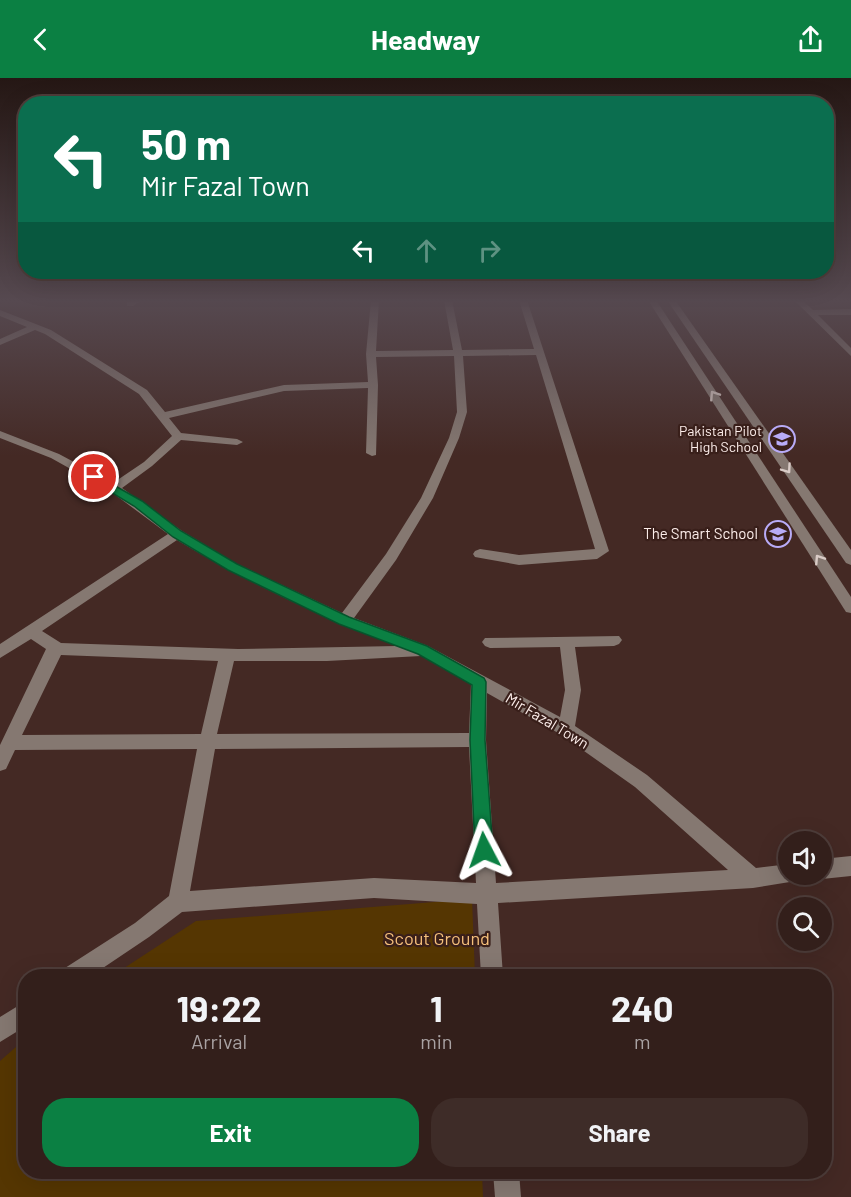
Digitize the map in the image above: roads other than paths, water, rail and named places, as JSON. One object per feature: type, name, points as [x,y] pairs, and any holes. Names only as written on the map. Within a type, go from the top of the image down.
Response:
[{"type":"street","points":[[79,352],[142,392],[178,436],[237,442]]},
{"type":"street","points":[[372,453],[371,354],[521,352]]},
{"type":"street","points":[[480,554],[519,560],[597,554],[602,551],[539,352]]},
{"type":"street","points":[[686,352],[851,608]]},
{"type":"street","points":[[707,352],[851,560]]},
{"type":"street","points":[[344,620],[391,557],[427,498],[454,438],[462,412],[458,353]]},
{"type":"street","points":[[162,416],[284,388],[373,385]]},
{"type":"street","name":"Mir Fazal Town","points":[[0,434],[55,456],[114,488],[177,534],[232,567],[344,620],[423,650],[566,729],[641,781],[753,878]]},
{"type":"street","points":[[114,488],[148,464],[178,436]]},
{"type":"street","points":[[0,652],[177,534]]},
{"type":"street","points":[[32,632],[58,649],[226,656],[354,655],[423,650]]},
{"type":"street","points":[[490,642],[614,640]]},
{"type":"street","points":[[566,729],[573,690],[567,641]]},
{"type":"street","points":[[0,763],[52,653],[58,649]]},
{"type":"street","points":[[178,902],[207,743],[226,656]]},
{"type":"street","points":[[479,682],[477,740],[492,969]]},
{"type":"street","points":[[10,743],[477,740]]},
{"type":"street","points":[[832,869],[851,866]]},
{"type":"street","points":[[84,969],[142,930],[178,902],[374,888],[487,894],[778,875]]},
{"type":"street","points":[[0,1031],[18,1018]]},
{"type":"street","points":[[506,1179],[507,1197]]},
{"type":"place","name":"Pakistan Pilot High School","points":[[782,439]]},
{"type":"place","name":"The Smart School","points":[[778,534]]},
{"type":"park label","name":"Scout Ground","points":[[437,939]]}]
